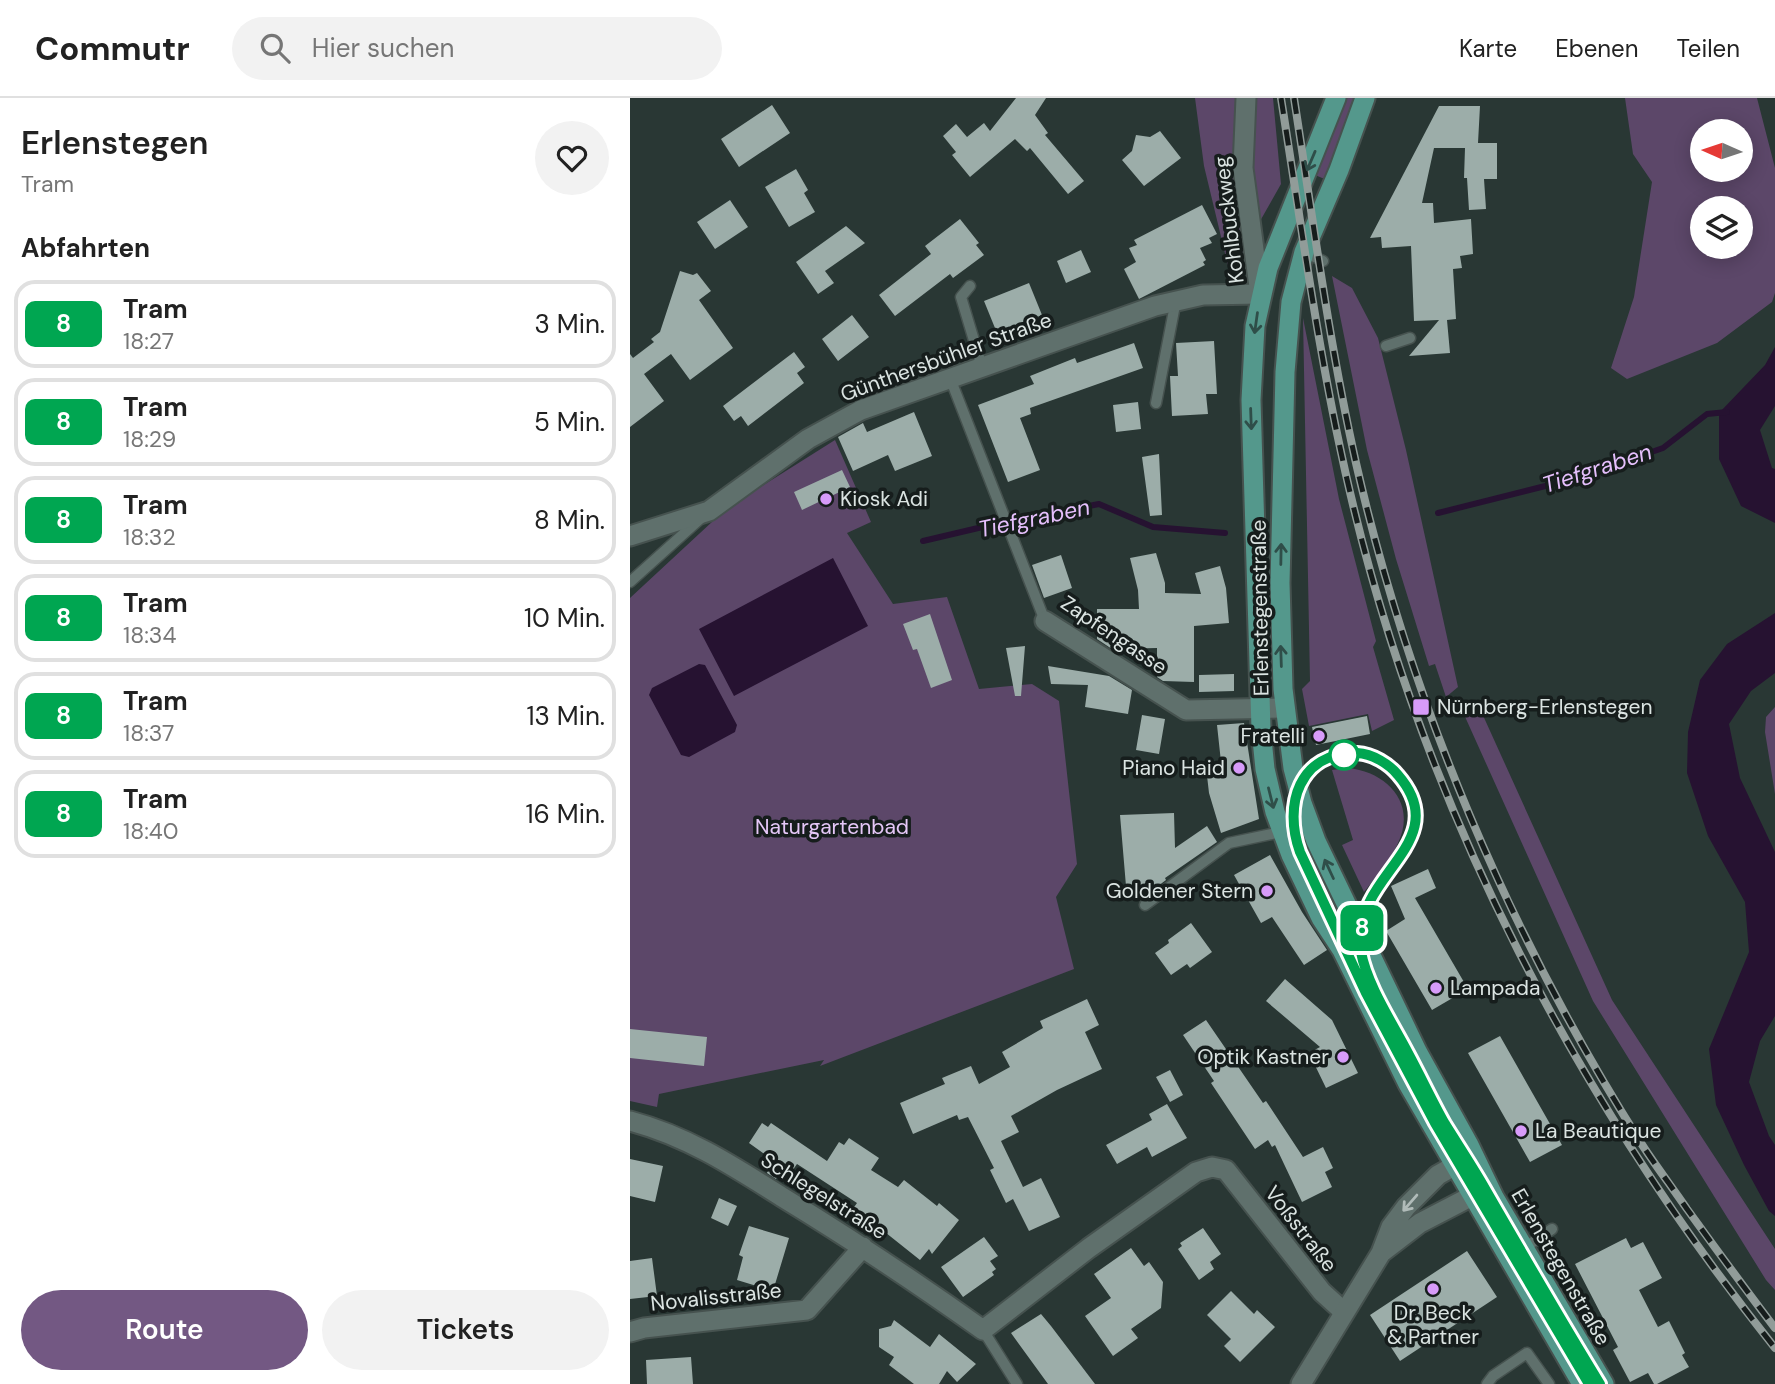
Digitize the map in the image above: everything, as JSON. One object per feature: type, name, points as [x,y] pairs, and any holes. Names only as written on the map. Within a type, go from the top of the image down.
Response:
[{"type":"main road","name":"Erlenstegenstraße","points":[[1336,98],[1279,236],[1260,294],[1253,351],[1251,388],[1256,582],[1260,709],[1265,769],[1282,832],[1321,918],[1342,950],[1396,1062],[1454,1166],[1582,1384]]},
{"type":"main road","name":"Erlenstegenstraße","points":[[1365,98],[1339,170],[1304,253],[1291,302],[1285,372],[1280,583],[1284,708],[1295,779],[1311,830],[1418,1051],[1523,1248],[1604,1384]]},
{"type":"main road","points":[[1260,294],[1291,302]]},
{"type":"main road","points":[[1256,582],[1280,583]]},
{"type":"main road","points":[[1396,1062],[1418,1051]]},
{"type":"street","name":"Kohlbuckweg","points":[[1246,98],[1243,168],[1260,294]]},
{"type":"street","name":"Günthersbühler Straße","points":[[630,536],[709,511],[840,419],[949,377],[1176,300],[1203,295],[1260,294]]},
{"type":"street","name":"Zapfengasse","points":[[1045,621],[1186,710],[1284,708]]},
{"type":"street","name":"Schlegelstraße","points":[[630,1121],[705,1149],[863,1247],[982,1330]]},
{"type":"street","points":[[1301,1384],[1381,1253],[1391,1227],[1406,1208],[1438,1175],[1454,1166],[1481,1171]]},
{"type":"street","name":"Voßstraße","points":[[982,1330],[1089,1248],[1196,1172],[1212,1167],[1226,1170],[1322,1292],[1344,1312]]},
{"type":"street","name":"Erlenstegenstraße","points":[[1472,1196],[1480,1180],[1481,1171]]},
{"type":"street","points":[[1381,1253],[1429,1218],[1472,1196]]},
{"type":"street","name":"Novalisstraße","points":[[630,1332],[644,1328],[807,1310],[863,1247]]},
{"type":"lane","points":[[1304,253],[1323,261]]},
{"type":"lane","points":[[970,286],[961,297],[982,367]]},
{"type":"lane","points":[[1156,403],[1176,300]]},
{"type":"lane","points":[[1386,346],[1410,338]]},
{"type":"lane","name":"Zapfengasse","points":[[949,377],[1045,621]]},
{"type":"lane","points":[[630,582],[709,511]]},
{"type":"lane","points":[[1145,905],[1229,843],[1282,832]]},
{"type":"lane","points":[[1523,1248],[1552,1229]]},
{"type":"lane","name":"Schlegelstraße","points":[[982,1330],[1017,1384]]},
{"type":"lane","points":[[1486,1384],[1493,1376],[1527,1353],[1549,1384]]},
{"type":"green space","points":[[1195,98],[1273,98],[1281,184],[1230,274],[1204,166]]},
{"type":"green space","points":[[1345,98],[1358,98],[1327,180],[1315,175]]},
{"type":"green space","points":[[1625,98],[1757,98],[1775,168],[1775,293],[1772,302],[1717,343],[1627,379],[1611,368],[1634,297],[1652,182],[1633,154]]},
{"type":"green space","points":[[1332,276],[1352,288],[1378,338],[1406,450],[1458,687],[1446,697],[1435,664],[1429,666],[1396,559],[1367,450]]},
{"type":"green space","points":[[1303,318],[1339,499],[1376,641],[1373,647],[1394,720],[1372,731],[1368,714],[1309,726],[1302,689],[1310,681]]},
{"type":"green space","name":"Naturgartenbad","points":[[835,440],[871,522],[847,533],[893,604],[947,597],[979,689],[1032,684],[1059,701],[1077,864],[1056,897],[1074,969],[820,1066],[824,1060],[659,1094],[657,1107],[630,1101],[630,598],[727,508]]},
{"type":"green space","points":[[1476,700],[1612,1000],[1775,1249],[1775,1290],[1766,1280],[1593,1001],[1462,710]]},
{"type":"green space","points":[[1775,707],[1775,794],[1765,732],[1766,717]]},
{"type":"green space","points":[[1348,768],[1375,776],[1386,783],[1395,792],[1404,815],[1403,828],[1395,850],[1364,892],[1342,845],[1353,840],[1332,770]]},
{"type":"shaded area","points":[[1775,347],[1775,406],[1760,430],[1772,468],[1775,469],[1775,523],[1741,506],[1719,459],[1719,413],[1765,365]]},
{"type":"shaded area","points":[[833,558],[868,626],[734,696],[699,629]]},
{"type":"shaded area","points":[[1775,613],[1775,673],[1751,691],[1729,724],[1740,778],[1775,852],[1775,1016],[1760,1041],[1749,1082],[1769,1136],[1775,1145],[1775,1216],[1769,1211],[1744,1165],[1716,1105],[1709,1049],[1749,952],[1745,902],[1708,836],[1687,773],[1688,732],[1700,680],[1727,644]]},
{"type":"shaded area","points":[[699,664],[705,665],[737,725],[735,732],[689,757],[681,755],[649,695],[652,688]]},
{"type":"building","points":[[1016,98],[1046,98],[1035,115],[1048,133],[1045,135],[1084,181],[1068,194],[1030,148],[1027,151],[1015,139],[970,177],[952,155],[956,152],[943,136],[956,124],[967,137],[984,123],[990,131]]},
{"type":"building","points":[[772,105],[790,133],[739,167],[721,139]]},
{"type":"building","points":[[1439,106],[1480,106],[1478,143],[1497,143],[1497,179],[1484,179],[1486,209],[1469,210],[1467,178],[1464,178],[1465,148],[1434,148],[1422,203],[1433,203],[1434,223],[1471,219],[1473,254],[1460,256],[1462,268],[1453,269],[1456,319],[1447,320],[1450,353],[1409,356],[1439,320],[1414,321],[1411,246],[1382,248],[1381,237],[1370,238]]},
{"type":"building","points":[[1160,131],[1181,158],[1144,186],[1122,160],[1132,151],[1136,135],[1150,137]]},
{"type":"building","points":[[796,169],[808,190],[804,193],[815,212],[789,227],[765,187]]},
{"type":"building","points":[[730,200],[748,227],[715,249],[697,222]]},
{"type":"building","points":[[1202,205],[1217,234],[1209,238],[1212,243],[1200,248],[1206,260],[1203,262],[1205,265],[1139,299],[1124,269],[1136,262],[1129,248],[1137,245],[1134,240]]},
{"type":"building","points":[[960,219],[979,243],[976,245],[984,255],[953,278],[950,274],[895,316],[879,295],[931,254],[925,246]]},
{"type":"building","points":[[846,226],[865,243],[825,271],[834,283],[818,294],[796,262]]},
{"type":"building","points":[[1081,250],[1091,272],[1066,283],[1057,261]]},
{"type":"building","points":[[680,271],[693,275],[697,273],[711,291],[699,300],[733,348],[690,380],[671,354],[644,374],[664,401],[630,427],[630,354],[633,358],[654,342],[651,339],[660,332]]},
{"type":"building","points":[[1029,283],[1042,315],[997,333],[984,301]]},
{"type":"building","points":[[852,315],[869,337],[838,361],[822,339]]},
{"type":"building","points":[[1214,341],[1217,394],[1206,394],[1208,414],[1172,416],[1170,376],[1178,376],[1176,343]]},
{"type":"building","points":[[1134,343],[1143,368],[1030,408],[1031,414],[1020,418],[1040,470],[1008,482],[978,405],[1034,384],[1030,376],[1075,358],[1077,363]]},
{"type":"building","points":[[794,352],[805,367],[797,373],[804,383],[748,426],[741,416],[734,421],[723,406]]},
{"type":"building","points":[[1138,402],[1141,429],[1116,432],[1113,405]]},
{"type":"building","points":[[914,412],[932,456],[895,471],[888,455],[853,471],[838,437],[863,423],[867,432]]},
{"type":"building","points":[[1159,454],[1162,515],[1150,516],[1142,457]]},
{"type":"building","points":[[842,470],[850,487],[802,510],[794,492]]},
{"type":"building","points":[[1156,553],[1165,583],[1165,593],[1201,594],[1195,573],[1220,566],[1226,588],[1229,623],[1194,626],[1194,682],[1163,681],[1157,677],[1157,648],[1112,649],[1097,639],[1097,609],[1139,609],[1138,590],[1130,558]]},
{"type":"building","points":[[1061,555],[1072,588],[1044,598],[1032,565]]},
{"type":"building","points":[[930,614],[952,680],[931,688],[917,649],[913,650],[903,624]]},
{"type":"building","points":[[1025,646],[1021,696],[1015,696],[1006,648]]},
{"type":"building","points":[[1048,666],[1109,676],[1132,690],[1128,714],[1085,707],[1088,685],[1051,684]]},
{"type":"building","points":[[1234,674],[1234,691],[1199,692],[1199,675]]},
{"type":"building","points":[[1142,715],[1165,719],[1159,754],[1136,750]]},
{"type":"building","points":[[1367,716],[1370,734],[1316,745],[1312,727]]},
{"type":"building","points":[[1244,723],[1259,819],[1221,833],[1209,793],[1206,767],[1221,762],[1217,725]]},
{"type":"building","points":[[1174,813],[1175,848],[1207,826],[1217,842],[1165,878],[1166,880],[1142,898],[1127,898],[1120,815]]},
{"type":"building","points":[[1270,855],[1327,950],[1304,965],[1272,917],[1261,923],[1234,875]]},
{"type":"building","points":[[1428,869],[1436,888],[1415,898],[1468,989],[1432,1010],[1386,931],[1405,919],[1391,886]]},
{"type":"building","points":[[1191,923],[1212,952],[1190,968],[1187,964],[1171,975],[1155,953]]},
{"type":"building","points":[[1285,979],[1332,1020],[1358,1073],[1326,1088],[1309,1053],[1320,1047],[1266,1001]]},
{"type":"building","points":[[1087,999],[1099,1025],[1085,1032],[1102,1069],[1011,1116],[1019,1132],[1001,1141],[1023,1187],[1041,1178],[1060,1217],[1029,1231],[1013,1199],[1006,1203],[990,1170],[994,1168],[968,1117],[959,1120],[957,1115],[913,1134],[900,1103],[945,1084],[942,1078],[971,1066],[979,1084],[1010,1067],[1002,1052],[1043,1028],[1040,1021]]},
{"type":"building","points":[[1206,1020],[1263,1103],[1266,1101],[1303,1157],[1323,1147],[1333,1168],[1325,1172],[1332,1187],[1302,1202],[1275,1145],[1272,1147],[1268,1140],[1255,1149],[1183,1035]]},
{"type":"building","points":[[630,1029],[707,1037],[704,1066],[630,1058]]},
{"type":"building","points":[[1500,1036],[1562,1145],[1530,1162],[1468,1053]]},
{"type":"building","points":[[1170,1070],[1183,1095],[1170,1102],[1156,1077]]},
{"type":"building","points":[[1167,1104],[1187,1138],[1152,1157],[1147,1147],[1117,1164],[1106,1145],[1152,1120],[1149,1114]]},
{"type":"building","points":[[762,1123],[768,1127],[771,1123],[827,1161],[839,1142],[844,1145],[849,1138],[879,1158],[871,1170],[898,1187],[904,1180],[959,1220],[932,1254],[929,1249],[920,1260],[866,1217],[852,1210],[857,1203],[797,1164],[792,1171],[782,1165],[776,1179],[767,1173],[770,1158],[749,1143]]},
{"type":"building","points":[[630,1159],[663,1166],[655,1202],[630,1196]]},
{"type":"building","points":[[719,1198],[737,1206],[728,1226],[711,1218]]},
{"type":"building","points":[[749,1226],[789,1238],[773,1291],[737,1280],[743,1257],[739,1255]]},
{"type":"building","points":[[1203,1228],[1221,1254],[1210,1262],[1214,1269],[1199,1280],[1178,1249],[1182,1246],[1180,1243]]},
{"type":"building","points":[[984,1237],[998,1256],[990,1261],[996,1269],[992,1272],[994,1275],[963,1297],[941,1267]]},
{"type":"building","points":[[1626,1238],[1631,1248],[1643,1242],[1662,1278],[1639,1290],[1658,1327],[1669,1321],[1689,1367],[1657,1384],[1654,1384],[1648,1373],[1630,1382],[1613,1350],[1618,1347],[1575,1264]]},
{"type":"building","points":[[1131,1248],[1144,1266],[1149,1262],[1163,1282],[1161,1308],[1131,1329],[1138,1338],[1113,1356],[1085,1316],[1111,1298],[1094,1274]]},
{"type":"building","points":[[1467,1251],[1497,1297],[1400,1361],[1370,1315]]},
{"type":"building","points":[[652,1258],[657,1296],[630,1299],[630,1261]]},
{"type":"building","points":[[1231,1291],[1254,1314],[1257,1310],[1275,1327],[1240,1362],[1224,1346],[1231,1339],[1207,1315]]},
{"type":"building","points":[[1041,1314],[1095,1384],[1048,1384],[1011,1333]]},
{"type":"building","points":[[894,1320],[930,1347],[939,1334],[976,1364],[957,1382],[947,1371],[939,1384],[914,1384],[889,1365],[894,1357],[879,1347],[879,1329],[891,1326]]},
{"type":"building","points":[[691,1357],[693,1384],[647,1384],[646,1360]]},
{"type":"waterway","name":"Tiefgraben","points":[[1438,513],[1577,478],[1663,448],[1707,414],[1727,412]]},
{"type":"waterway","name":"Tiefgraben","points":[[923,541],[1099,504],[1153,527],[1225,533]]},
{"type":"tram line","name":"8","points":[[1589,1384],[1435,1123],[1366,993],[1300,852],[1293,827],[1294,799],[1307,774],[1333,757],[1358,753],[1376,758],[1393,769],[1407,786],[1414,804],[1414,828],[1402,856],[1368,902],[1360,936],[1364,963],[1374,988],[1444,1121],[1600,1384]]},
{"type":"tram line","points":[[1589,1384],[1435,1123],[1366,993],[1300,852],[1295,834],[1296,800],[1309,771],[1322,761],[1337,755],[1369,755],[1394,771],[1411,793],[1416,810],[1415,826],[1409,841],[1370,901],[1363,919],[1360,946],[1364,965],[1381,1004],[1454,1137],[1600,1384]]},
{"type":"railway","points":[[1281,98],[1313,305],[1342,458],[1386,624],[1424,736],[1468,845],[1519,952],[1575,1055],[1637,1156],[1703,1254],[1775,1348]]},
{"type":"railway","points":[[1294,98],[1330,327],[1356,463],[1405,642],[1436,729],[1507,900],[1593,1064],[1652,1160],[1775,1328]]},
{"type":"place","name":"Kiosk Adi","points":[[826,499]]},
{"type":"place","name":"Nürnberg-Erlenstegen","points":[[1421,707]]},
{"type":"place","name":"Fratelli","points":[[1319,736]]},
{"type":"place","name":"Piano Haid","points":[[1239,768]]},
{"type":"place","name":"Goldener Stern","points":[[1267,891]]},
{"type":"place","name":"Lampada","points":[[1436,988]]},
{"type":"place","name":"Optik Kastner","points":[[1343,1057]]},
{"type":"place","name":"La Beautique","points":[[1521,1131]]},
{"type":"place","name":"Dr. Beck & Partner","points":[[1433,1289]]}]
